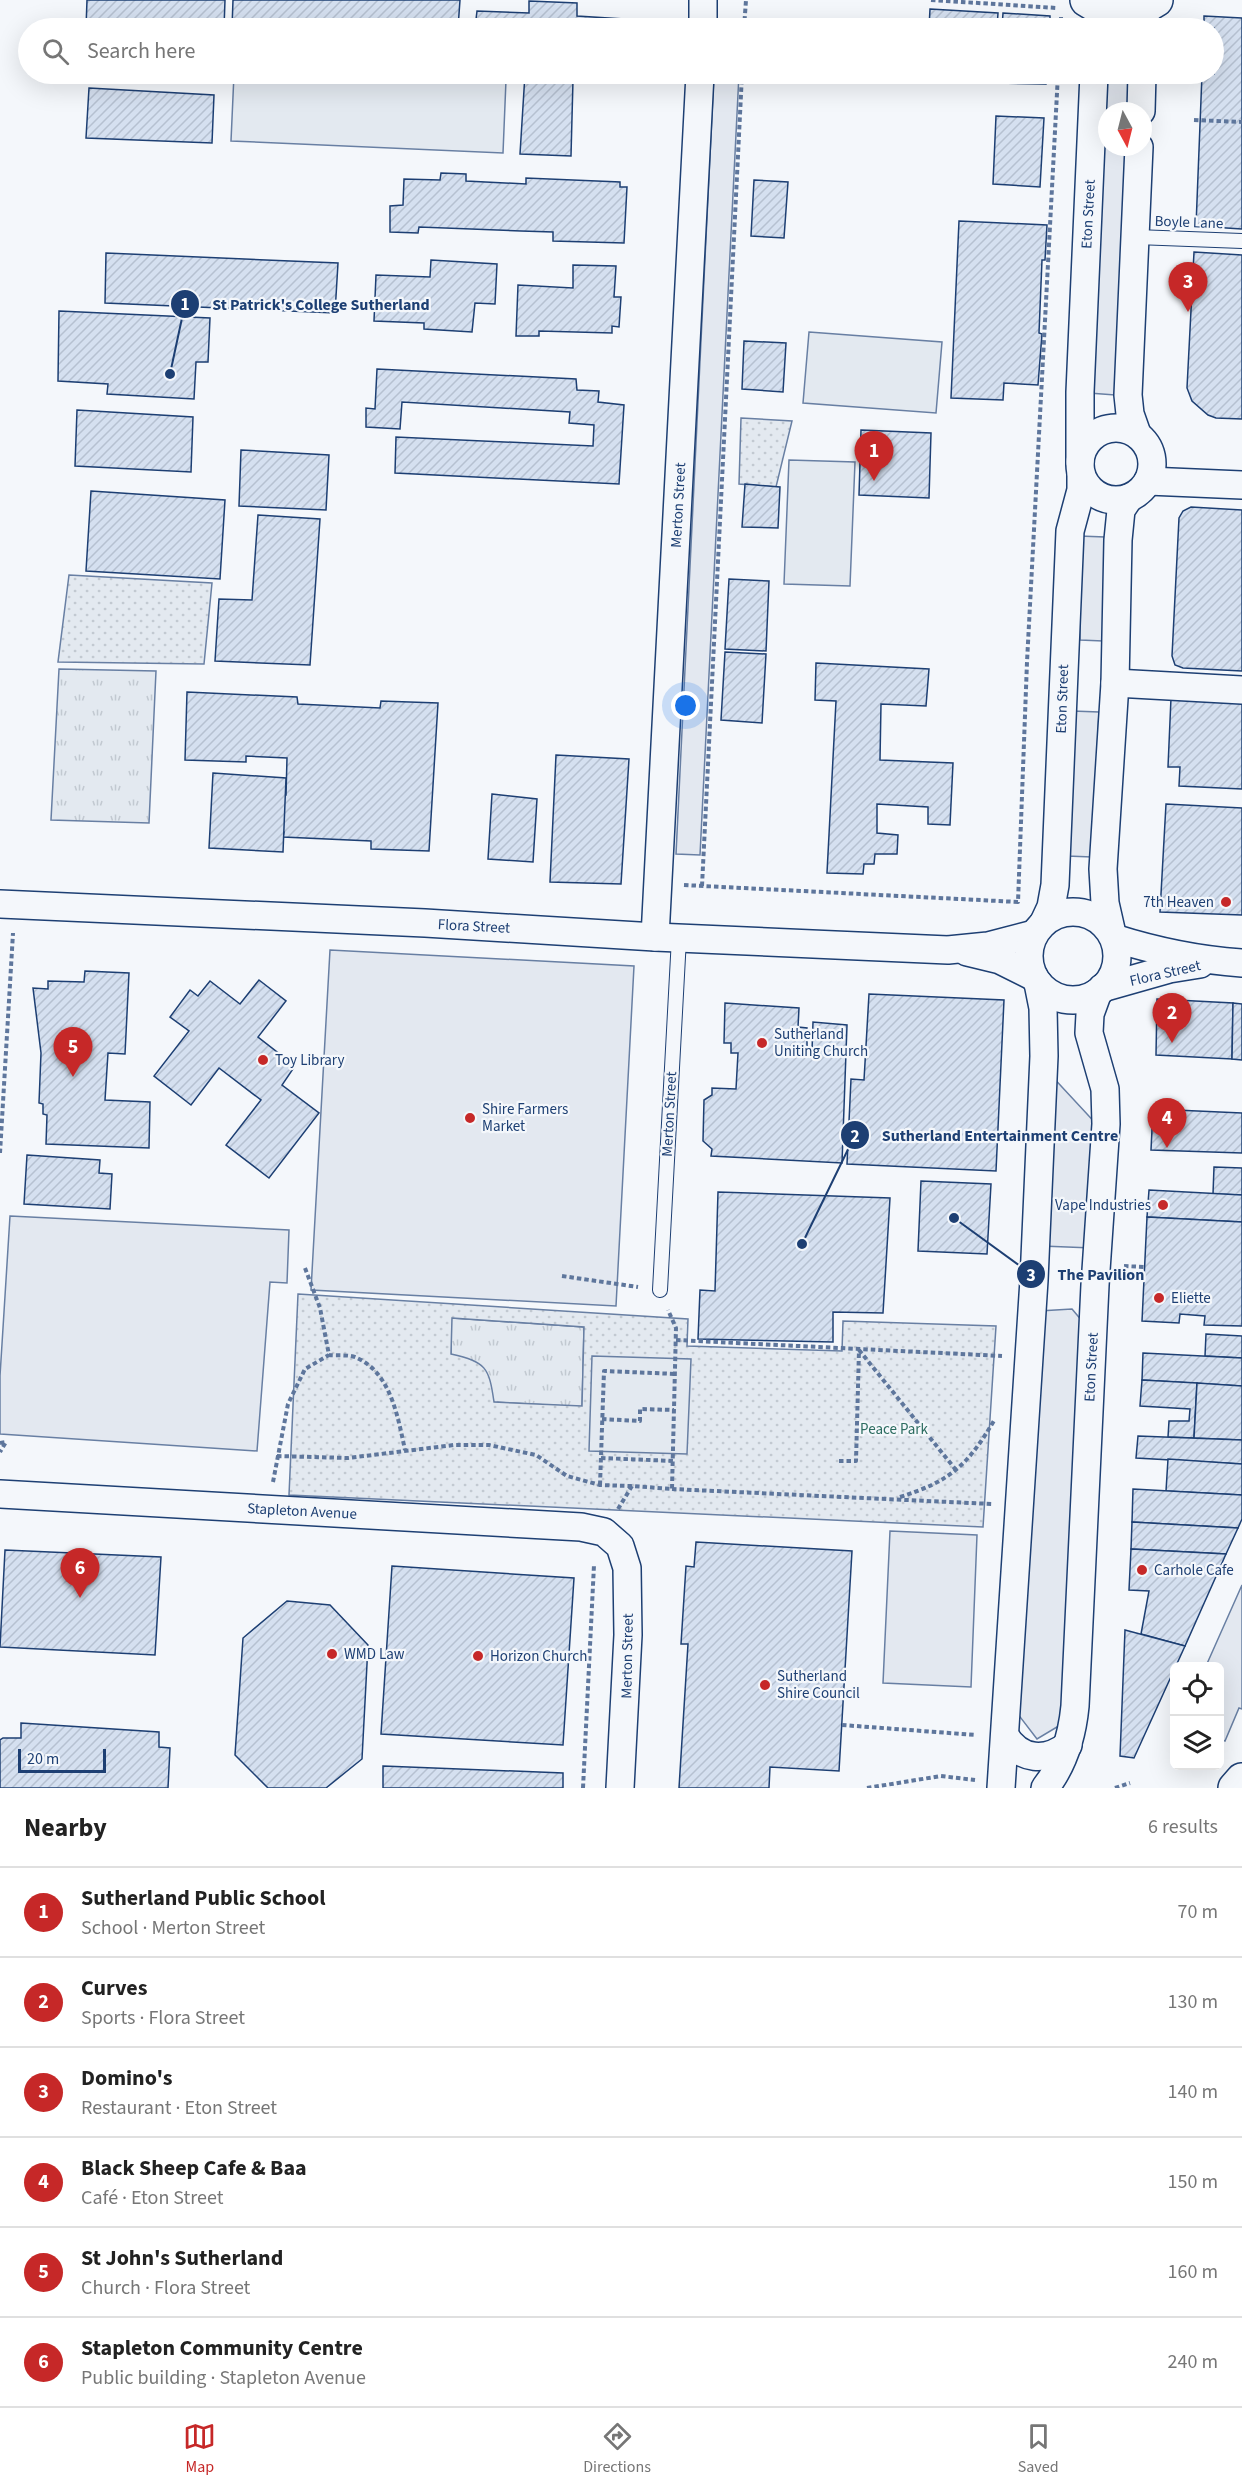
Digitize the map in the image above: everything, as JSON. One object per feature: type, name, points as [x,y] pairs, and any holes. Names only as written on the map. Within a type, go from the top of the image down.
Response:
[{"type":"street","points":[[703,0],[703,18]]},
{"type":"street","points":[[1094,12],[1149,12]]},
{"type":"street","name":"Merton Street","points":[[667,938],[700,84]]},
{"type":"street","name":"Eton Street","points":[[1039,928],[1051,907],[1055,885],[1070,541],[1072,518],[1081,490],[1080,392],[1094,84]]},
{"type":"street","points":[[1141,102],[1142,84]]},
{"type":"street","points":[[1036,980],[1051,994],[1067,999],[1083,999],[1100,990],[1115,969],[1117,954],[1105,903],[1103,869],[1115,683],[1119,529],[1121,510],[1138,490],[1152,462],[1150,451],[1137,434],[1128,402],[1139,156]]},
{"type":"street","points":[[1137,434],[1119,428],[1100,431],[1085,444],[1080,469],[1090,489],[1104,499],[1121,500],[1138,490],[1242,485]]},
{"type":"street","points":[[1115,683],[1242,690]]},
{"type":"street","points":[[1001,1785],[1034,1280],[1044,1056],[1043,1008],[1028,955],[1039,928],[1061,913],[1081,912],[1098,920],[1113,936]]},
{"type":"street","name":"Flora Street","points":[[3,917],[415,923],[667,938],[948,950],[988,946],[1039,928]]},
{"type":"street","name":"Flora Street","points":[[1113,936],[1158,951],[1235,962]]},
{"type":"street","name":"Flora Street","points":[[948,950],[1000,960],[1036,980]]},
{"type":"street","name":"Flora Street","points":[[1100,990],[1169,969],[1235,962]]},
{"type":"street","name":"Eton Street","points":[[1045,1788],[1060,1764],[1068,1745],[1075,1706],[1095,1285],[1106,1124],[1105,1089],[1089,1033],[1090,1014],[1100,990]]},
{"type":"street","name":"Stapleton Avenue","points":[[0,1494],[581,1527],[604,1532]]},
{"type":"street","name":"Merton Street","points":[[604,1532],[620,1546],[627,1568],[628,1646],[620,1788]]},
{"type":"street","points":[[1005,1736],[1017,1750],[1033,1757],[1052,1755],[1068,1745]]},
{"type":"street","points":[[1235,1788],[1242,1780]]},
{"type":"lane","name":"Boyle Lane","points":[[1136,237],[1242,241]]},
{"type":"lane","name":"Merton Street","points":[[660,1290],[667,938]]},
{"type":"path","points":[[745,18],[746,0]]},
{"type":"path","points":[[931,0],[1062,9],[1061,18]]},
{"type":"path","points":[[702,886],[742,84]]},
{"type":"path","points":[[677,884],[1018,902],[1027,662],[1057,84]]},
{"type":"path","points":[[1194,120],[1242,122]]},
{"type":"path","points":[[0,1153],[13,930],[3,917]]},
{"type":"path","points":[[305,1268],[321,1308],[329,1355]]},
{"type":"path","points":[[562,1276],[660,1290],[676,1328],[672,1488]]},
{"type":"path","points":[[676,1340],[1003,1356]]},
{"type":"path","points":[[839,1461],[856,1461],[859,1349]]},
{"type":"path","points":[[859,1349],[956,1470]]},
{"type":"path","points":[[270,1510],[277,1456],[288,1404],[305,1369],[329,1355],[356,1357],[379,1376],[393,1401],[405,1450]]},
{"type":"path","points":[[600,1485],[604,1371],[676,1374]]},
{"type":"path","points":[[602,1419],[640,1421],[640,1409],[674,1410]]},
{"type":"path","points":[[895,1499],[930,1488],[956,1470],[978,1449],[999,1414]]},
{"type":"path","points":[[0,1443],[6,1442],[0,1452]]},
{"type":"path","points":[[277,1456],[348,1458],[454,1445],[489,1445],[536,1455],[567,1476],[600,1485],[1019,1506]]},
{"type":"path","points":[[601,1458],[673,1461]]},
{"type":"path","points":[[583,1788],[594,1565],[588,1556],[632,1486]]},
{"type":"path","points":[[842,1725],[976,1735]]},
{"type":"path","points":[[867,1788],[941,1776],[1001,1785]]},
{"type":"path","points":[[1115,1788],[1130,1783]]},
{"type":"green space","points":[[234,84],[506,84],[503,153],[231,141]]},
{"type":"green space","points":[[809,332],[942,342],[936,413],[803,403]]},
{"type":"green space","points":[[741,418],[792,421],[776,487],[739,484]]},
{"type":"green space","points":[[789,460],[855,462],[850,586],[784,584]]},
{"type":"green space","points":[[69,575],[212,583],[204,664],[58,662]]},
{"type":"green space","points":[[59,669],[156,671],[149,823],[51,820]]},
{"type":"green space","name":"Peace Park","points":[[298,1294],[688,1319],[687,1346],[842,1351],[843,1321],[996,1326],[983,1527],[289,1495]],"holes":[[[452,1318],[584,1327],[582,1406],[494,1402],[490,1381],[484,1368],[472,1360],[451,1354]]]},
{"type":"green space","points":[[451,1318],[584,1327],[582,1407],[494,1402],[451,1354]]},
{"type":"green space","points":[[592,1356],[691,1359],[687,1454],[589,1451]]},
{"type":"shaded area","points":[[714,84],[739,84],[700,855],[676,854]]},
{"type":"shaded area","points":[[1104,84],[1131,84],[1130,102],[1103,102]]},
{"type":"shaded area","points":[[1100,156],[1128,156],[1115,395],[1089,393]]},
{"type":"shaded area","points":[[1079,536],[1105,537],[1103,641],[1080,640]]},
{"type":"shaded area","points":[[1072,711],[1099,712],[1092,857],[1067,856]]},
{"type":"shaded area","name":"Shire Farmers Market","points":[[330,950],[634,966],[616,1306],[311,1290]]},
{"type":"shaded area","points":[[1049,1073],[1100,1128],[1092,1248],[1042,1246]]},
{"type":"shaded area","points":[[10,1216],[289,1230],[287,1283],[270,1282],[257,1451],[0,1434],[0,1376]]},
{"type":"shaded area","points":[[1072,1309],[1088,1328],[1067,1721],[1037,1739],[1014,1709],[1039,1311]]},
{"type":"shaded area","points":[[890,1531],[977,1535],[971,1687],[883,1683]]},
{"type":"shaded area","points":[[1242,1585],[1242,1709],[1239,1708],[1225,1741],[1224,1662],[1208,1662]]},
{"type":"building","points":[[87,0],[225,0],[224,18],[86,18]]},
{"type":"building","points":[[233,0],[460,0],[459,18],[232,18]]},
{"type":"building","points":[[529,1],[577,3],[577,16],[608,18],[476,18],[477,11],[529,13]]},
{"type":"building","points":[[930,9],[998,13],[998,18],[930,18]]},
{"type":"building","points":[[1003,13],[1050,16],[1050,18],[1003,18]]},
{"type":"building","points":[[1204,16],[1242,18],[1242,229],[1196,226],[1202,84],[1224,84],[1224,18],[1204,18]]},
{"type":"building","points":[[524,84],[573,84],[571,156],[520,154]]},
{"type":"building","points":[[89,88],[214,95],[212,143],[86,138]]},
{"type":"building","points":[[996,116],[1044,118],[1040,187],[993,184]]},
{"type":"building","points":[[441,173],[466,174],[466,181],[526,184],[526,178],[620,182],[620,187],[627,187],[624,243],[553,241],[553,232],[419,227],[418,233],[390,232],[390,206],[403,205],[404,179],[440,180]]},
{"type":"building","points":[[754,180],[788,182],[784,238],[751,236]]},
{"type":"building","points":[[959,221],[1047,225],[1045,260],[1042,260],[1039,333],[1042,334],[1038,385],[1004,383],[1003,400],[951,398]]},
{"type":"building","points":[[1194,252],[1242,255],[1242,419],[1216,418],[1208,415],[1192,401],[1187,388]]},
{"type":"building","points":[[106,253],[338,263],[335,313],[105,303]]},
{"type":"building","points":[[431,260],[497,264],[495,304],[475,303],[472,332],[424,329],[424,323],[374,321],[376,275],[430,277]]},
{"type":"building","points":[[573,265],[616,266],[614,297],[621,297],[619,327],[612,326],[612,333],[539,331],[539,336],[516,336],[518,285],[573,288]]},
{"type":"building","points":[[59,311],[210,318],[208,362],[196,362],[194,399],[107,394],[108,384],[58,381]]},
{"type":"building","points":[[744,341],[786,343],[783,392],[742,389]]},
{"type":"building","points":[[377,369],[576,379],[577,390],[599,391],[598,402],[624,405],[619,484],[395,473],[396,437],[593,446],[594,425],[569,423],[570,412],[402,402],[400,429],[366,427],[366,408],[375,409]]},
{"type":"building","points":[[77,410],[193,417],[191,472],[75,466]]},
{"type":"building","points":[[861,430],[931,433],[929,498],[859,495]]},
{"type":"building","points":[[241,450],[329,455],[326,510],[239,506]]},
{"type":"building","points":[[745,484],[780,487],[778,528],[742,527]]},
{"type":"building","points":[[91,491],[225,500],[220,579],[86,571]]},
{"type":"building","points":[[1191,507],[1242,510],[1242,671],[1183,668],[1175,665],[1172,656],[1179,518],[1183,511]]},
{"type":"building","points":[[258,515],[320,519],[310,665],[215,661],[219,599],[252,600]]},
{"type":"building","points":[[729,579],[769,581],[766,651],[725,649]]},
{"type":"building","points":[[725,652],[766,654],[762,723],[721,720]]},
{"type":"building","points":[[816,663],[929,669],[926,706],[881,704],[880,760],[953,763],[950,825],[928,824],[928,807],[877,804],[877,833],[898,835],[897,854],[875,854],[874,864],[864,864],[863,874],[827,873],[836,701],[815,700]]},
{"type":"building","points":[[187,692],[297,697],[298,704],[380,708],[381,701],[438,703],[429,851],[371,849],[371,841],[283,837],[284,832],[278,831],[279,795],[286,795],[287,758],[246,756],[246,762],[185,760]]},
{"type":"building","points":[[1171,698],[1242,701],[1242,789],[1179,786],[1180,767],[1168,767]]},
{"type":"building","points":[[556,755],[629,759],[621,884],[550,882]]},
{"type":"building","points":[[213,773],[286,778],[283,852],[209,848]]},
{"type":"building","points":[[492,794],[537,799],[533,862],[488,859]]},
{"type":"building","points":[[1166,804],[1242,808],[1242,915],[1160,912]]},
{"type":"building","points":[[85,971],[129,973],[125,1054],[108,1053],[105,1100],[150,1102],[149,1148],[46,1144],[47,1115],[43,1114],[43,1104],[39,1103],[41,1053],[33,988],[48,989],[48,981],[84,982]]},
{"type":"building","points":[[259,980],[286,1001],[258,1037],[295,1066],[282,1085],[319,1113],[269,1178],[226,1145],[261,1100],[219,1068],[191,1105],[154,1076],[189,1031],[170,1017],[190,990],[198,996],[210,981],[240,1004]]},
{"type":"building","points":[[869,994],[1004,1000],[996,1171],[847,1164],[851,1079],[864,1080]]},
{"type":"building","points":[[1157,999],[1233,1003],[1232,1059],[1156,1055]]},
{"type":"building","points":[[725,1003],[799,1008],[798,1027],[807,1028],[807,1051],[812,1051],[813,1022],[847,1025],[842,1163],[711,1156],[712,1149],[703,1141],[704,1100],[712,1095],[712,1088],[736,1089],[738,1053],[731,1053],[731,1043],[724,1043]]},
{"type":"building","points":[[1233,1003],[1242,1004],[1242,1060],[1232,1059]]},
{"type":"building","points":[[1153,1109],[1242,1113],[1242,1153],[1151,1150]]},
{"type":"building","points":[[27,1155],[100,1160],[99,1173],[112,1174],[110,1209],[24,1204]]},
{"type":"building","points":[[1214,1167],[1242,1168],[1242,1195],[1213,1194]]},
{"type":"building","points":[[921,1181],[991,1184],[987,1254],[918,1251]]},
{"type":"building","points":[[1149,1190],[1242,1195],[1242,1222],[1147,1217]]},
{"type":"building","points":[[718,1192],[890,1198],[883,1313],[833,1312],[833,1342],[698,1339],[700,1290],[715,1291]]},
{"type":"building","points":[[1147,1217],[1242,1222],[1242,1326],[1204,1325],[1205,1316],[1180,1314],[1179,1323],[1142,1321]]},
{"type":"building","points":[[1206,1334],[1242,1336],[1242,1358],[1205,1356]]},
{"type":"building","points":[[1143,1353],[1242,1358],[1242,1386],[1142,1380]]},
{"type":"building","points":[[1142,1380],[1197,1383],[1194,1438],[1168,1437],[1169,1421],[1189,1421],[1190,1409],[1140,1406]]},
{"type":"building","points":[[1197,1383],[1242,1386],[1242,1440],[1194,1438]]},
{"type":"building","points":[[1138,1436],[1242,1440],[1242,1464],[1136,1458]]},
{"type":"building","points":[[1168,1459],[1242,1464],[1242,1495],[1166,1491]]},
{"type":"building","points":[[1133,1489],[1242,1495],[1242,1519],[1238,1528],[1132,1522]]},
{"type":"building","points":[[1132,1522],[1238,1528],[1226,1554],[1131,1549]]},
{"type":"building","name":"Sutherland Shire Council","points":[[696,1542],[852,1551],[839,1771],[770,1767],[769,1788],[679,1788],[688,1644],[681,1644],[686,1566],[694,1567]]},
{"type":"building","points":[[1131,1549],[1226,1554],[1185,1646],[1141,1634],[1149,1591],[1129,1590]]},
{"type":"building","points":[[5,1550],[161,1557],[155,1655],[0,1647]]},
{"type":"building","name":"Horizon Church","points":[[392,1566],[574,1578],[563,1745],[381,1734]]},
{"type":"building","points":[[287,1601],[330,1605],[368,1645],[362,1759],[326,1788],[268,1788],[235,1755],[243,1638]]},
{"type":"building","points":[[1125,1630],[1185,1646],[1178,1662],[1170,1662],[1170,1679],[1134,1758],[1120,1756]]},
{"type":"building","points":[[21,1723],[159,1732],[159,1747],[170,1748],[168,1788],[0,1788],[0,1740],[21,1738]]},
{"type":"building","points":[[383,1766],[563,1773],[563,1788],[383,1788]]},
{"type":"place","name":"Domino's","points":[[1188,312]]},
{"type":"place","name":"St Patrick's College Sutherland","points":[[170,374]]},
{"type":"place","name":"Sutherland Public School","points":[[874,481]]},
{"type":"place","name":"7th Heaven","points":[[1226,902]]},
{"type":"place","name":"Sutherland Uniting Church","points":[[762,1043]]},
{"type":"place","name":"Curves","points":[[1172,1043]]},
{"type":"place","name":"Toy Library","points":[[263,1060]]},
{"type":"place","name":"St John's Sutherland","points":[[73,1077]]},
{"type":"place","name":"Shire Farmers Market","points":[[470,1118]]},
{"type":"place","name":"Black Sheep Cafe & Baa","points":[[1167,1148]]},
{"type":"place","name":"Vape Industries","points":[[1163,1205]]},
{"type":"place","name":"The Pavilion","points":[[954,1218]]},
{"type":"place","name":"Sutherland Entertainment Centre","points":[[802,1244]]},
{"type":"place","name":"Eliette","points":[[1159,1298]]},
{"type":"place","name":"Carhole Cafe","points":[[1142,1570]]},
{"type":"place","name":"Stapleton Community Centre","points":[[80,1598]]},
{"type":"place","name":"WMD Law","points":[[332,1654]]},
{"type":"place","name":"Horizon Church","points":[[478,1656]]},
{"type":"place","name":"Sutherland Shire Council","points":[[765,1685]]}]
